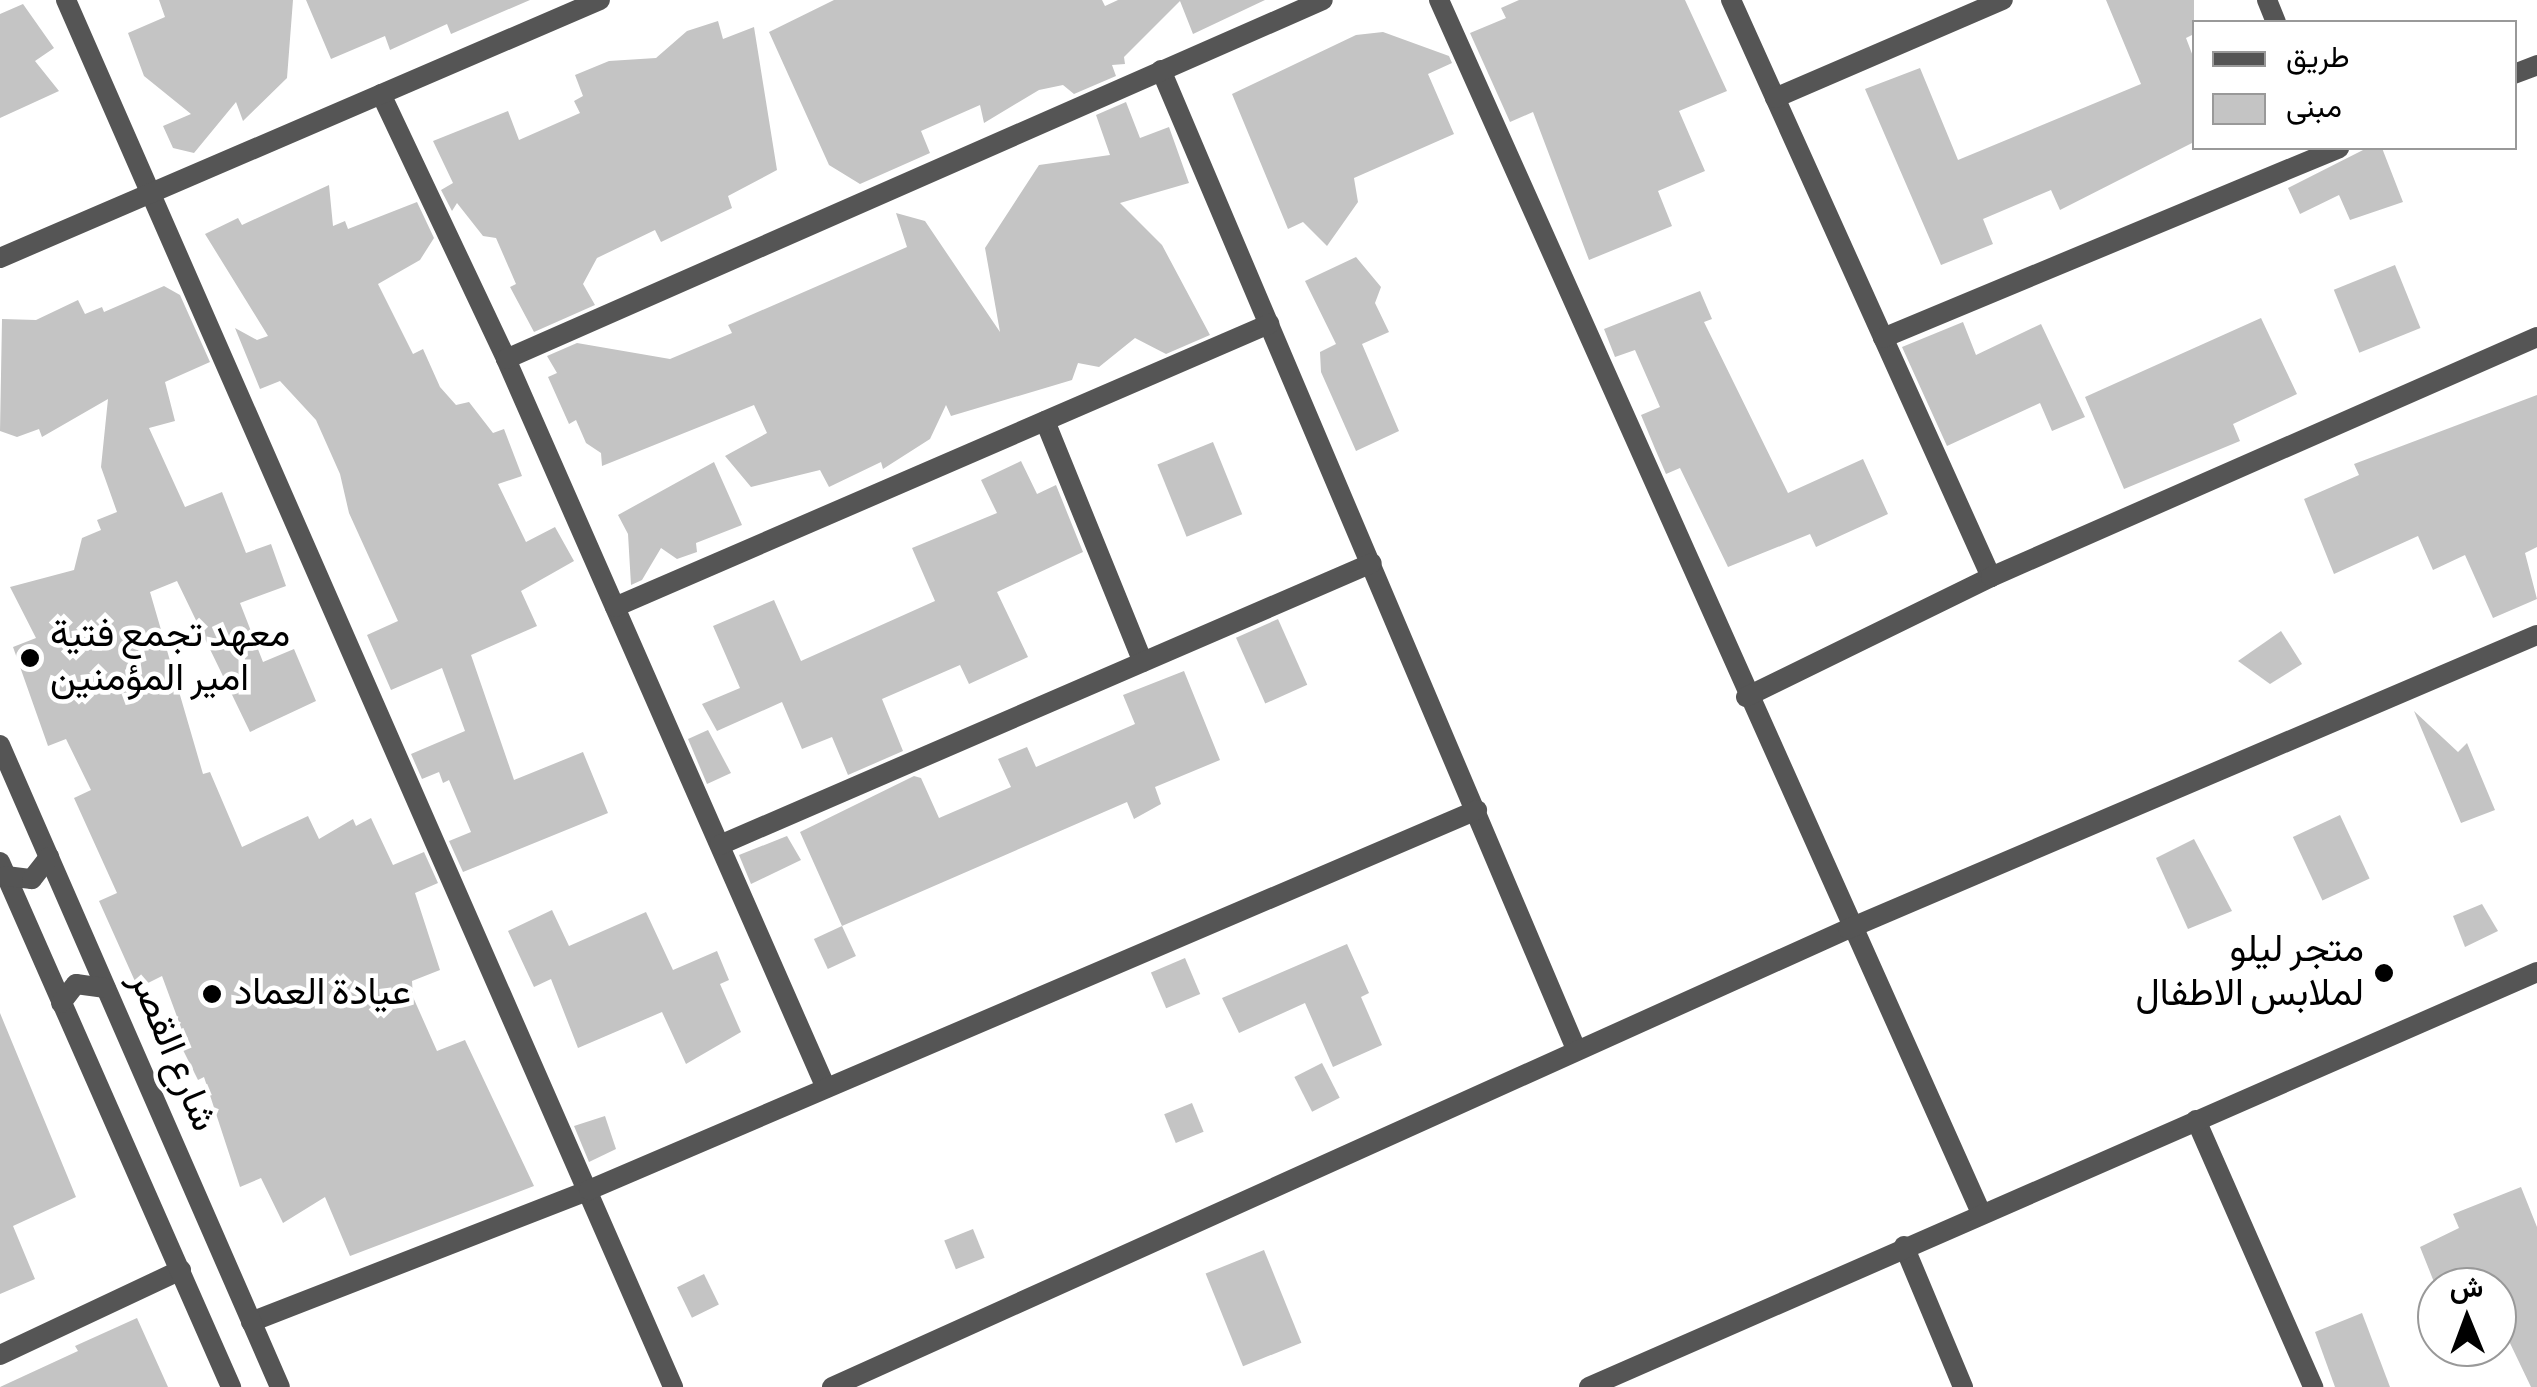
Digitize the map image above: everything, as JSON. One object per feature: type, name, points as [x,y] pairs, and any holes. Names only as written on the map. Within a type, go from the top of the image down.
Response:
[{"type":"street","points":[[66,0],[674,1387]]},
{"type":"street","points":[[0,258],[600,0]]},
{"type":"street","points":[[506,359],[1322,0]]},
{"type":"street","points":[[1438,0],[1848,929],[1980,1213]]},
{"type":"street","points":[[1731,0],[1991,577]]},
{"type":"street","points":[[1775,98],[2003,0]]},
{"type":"street","points":[[1161,70],[1576,1049]]},
{"type":"street","points":[[381,94],[506,359],[826,1088]]},
{"type":"street","points":[[1883,338],[2331,150]]},
{"type":"street","points":[[615,607],[1269,324]]},
{"type":"street","points":[[1746,697],[1991,577],[2537,337]]},
{"type":"street","points":[[1045,420],[1143,662]]},
{"type":"street","points":[[720,845],[1372,563]]},
{"type":"street","points":[[832,1387],[1848,929],[2537,635]]},
{"type":"street","name":"شارع القصر","points":[[0,745],[280,1387]]},
{"type":"street","points":[[251,1322],[589,1190],[1477,810]]},
{"type":"street","points":[[3,869],[32,879],[49,857]]},
{"type":"street","points":[[3,869],[232,1387]]},
{"type":"street","points":[[1589,1387],[1623,1380],[1904,1246],[2537,972]]},
{"type":"street","points":[[61,1003],[76,984],[106,988]]},
{"type":"street","points":[[2196,1120],[2314,1387]]},
{"type":"street","points":[[1904,1246],[1964,1387]]},
{"type":"street","points":[[0,1355],[181,1270]]},
{"type":"building","points":[[159,0],[293,0],[287,78],[243,121],[236,102],[194,153],[173,148],[163,126],[191,114],[144,76],[128,33],[165,17]]},
{"type":"building","points":[[306,0],[530,0],[451,34],[447,24],[390,50],[385,36],[331,59]]},
{"type":"building","points":[[834,0],[1102,0],[1105,6],[1118,0],[1265,0],[1193,34],[1180,1],[1124,57],[1125,64],[1112,65],[1116,76],[1074,94],[1063,85],[1039,90],[984,123],[980,105],[921,131],[930,153],[860,184],[829,165],[769,32]]},
{"type":"building","points":[[1519,0],[1685,0],[1727,91],[1679,111],[1705,171],[1658,191],[1672,226],[1589,260],[1533,112],[1510,122],[1470,33],[1506,18],[1501,8]]},
{"type":"building","points":[[2106,0],[2194,0],[2192,35],[2186,38],[2192,54],[2192,143],[2060,210],[2051,190],[1983,219],[1993,244],[1941,265],[1865,89],[1920,68],[1958,160],[2141,84]]},
{"type":"building","points":[[23,4],[54,48],[35,61],[59,91],[0,118],[0,14]]},
{"type":"building","points":[[718,21],[723,39],[754,27],[777,170],[728,196],[732,208],[661,242],[655,230],[597,258],[583,284],[595,305],[534,332],[510,287],[516,284],[496,238],[483,236],[457,203],[452,211],[441,190],[453,183],[433,141],[508,111],[519,140],[580,113],[574,101],[583,96],[575,75],[609,61],[656,58],[687,31]]},
{"type":"building","points":[[1383,32],[1449,56],[1452,63],[1428,74],[1454,134],[1354,178],[1358,202],[1327,246],[1303,222],[1288,229],[1232,94],[1356,35]]},
{"type":"building","points":[[1126,102],[1140,138],[1169,127],[1189,183],[1120,203],[1162,245],[1210,335],[1166,354],[1135,338],[1099,367],[1078,363],[1072,380],[951,416],[946,405],[930,439],[883,469],[881,462],[829,487],[820,470],[751,487],[725,456],[767,433],[754,405],[602,466],[601,453],[586,443],[576,420],[569,424],[548,377],[557,373],[547,356],[577,343],[670,359],[732,333],[728,325],[907,247],[896,213],[925,221],[1000,332],[985,248],[1039,165],[1110,155],[1096,115]]},
{"type":"building","points":[[2363,150],[2383,150],[2403,202],[2350,220],[2339,195],[2300,214],[2288,188]]},
{"type":"building","points":[[329,185],[333,226],[345,221],[348,229],[417,202],[434,238],[420,260],[378,284],[413,354],[423,349],[440,387],[456,405],[469,402],[493,433],[504,429],[522,476],[498,484],[526,542],[555,527],[574,561],[521,591],[537,626],[471,655],[514,780],[583,752],[608,813],[463,872],[449,841],[471,832],[449,780],[443,783],[439,772],[422,779],[411,754],[465,731],[442,668],[391,690],[367,635],[398,621],[349,513],[340,474],[316,420],[280,381],[260,389],[235,328],[257,340],[268,336],[205,234],[238,218],[242,225]]},
{"type":"building","points":[[1356,257],[1381,287],[1375,303],[1389,332],[1362,344],[1399,431],[1356,451],[1321,372],[1320,352],[1336,344],[1305,281]]},
{"type":"building","points":[[2395,265],[2420,328],[2359,353],[2334,290]]},
{"type":"building","points":[[164,286],[180,295],[210,362],[165,382],[175,421],[149,428],[185,507],[222,492],[246,553],[271,544],[286,586],[240,603],[263,662],[294,649],[316,701],[250,732],[177,581],[150,592],[203,774],[210,772],[242,847],[308,816],[319,839],[353,819],[356,826],[371,818],[393,865],[424,852],[438,883],[415,893],[440,970],[412,981],[413,997],[437,1051],[465,1040],[534,1186],[350,1256],[325,1197],[283,1223],[261,1178],[240,1187],[204,1077],[198,1080],[180,1044],[186,1041],[162,976],[138,988],[99,901],[117,893],[74,798],[91,790],[66,739],[48,746],[13,647],[36,638],[10,587],[74,570],[82,538],[101,530],[97,520],[117,512],[101,467],[108,399],[42,437],[39,429],[17,437],[0,431],[2,319],[36,320],[78,300],[85,314],[102,307],[104,312]]},
{"type":"building","points":[[1700,291],[1712,319],[1704,322],[1788,493],[1863,459],[1888,514],[1816,547],[1810,534],[1728,567],[1680,468],[1666,474],[1656,451],[1641,415],[1660,407],[1635,350],[1615,357],[1604,329]]},
{"type":"building","points":[[2261,318],[2297,394],[2233,424],[2240,441],[2124,489],[2085,397]]},
{"type":"building","points":[[1963,322],[1976,355],[2041,324],[2085,417],[2052,431],[2040,403],[1947,446],[1902,347]]},
{"type":"building","points":[[2537,395],[2537,547],[2525,553],[2537,599],[2493,618],[2465,555],[2433,570],[2418,536],[2334,574],[2304,499],[2359,475],[2354,464]]},
{"type":"building","points":[[1213,442],[1242,514],[1187,537],[1157,464]]},
{"type":"building","points":[[1021,461],[1037,494],[1056,485],[1083,552],[997,592],[1028,657],[969,684],[960,665],[882,699],[903,751],[848,775],[832,737],[802,749],[782,702],[717,731],[702,704],[740,688],[713,626],[774,600],[801,661],[935,601],[912,548],[997,513],[981,480]]},
{"type":"building","points":[[714,462],[742,525],[696,543],[697,552],[677,559],[661,548],[642,580],[631,585],[628,534],[618,515]]},
{"type":"building","points":[[1278,619],[1307,685],[1265,703],[1236,638]]},
{"type":"building","points":[[2281,631],[2302,664],[2270,684],[2238,661]]},
{"type":"building","points":[[1184,671],[1220,760],[1155,787],[1161,804],[1134,819],[1127,802],[842,926],[800,832],[914,776],[921,778],[939,818],[1011,787],[998,759],[1027,747],[1036,767],[1135,724],[1123,695]]},
{"type":"building","points":[[2414,711],[2458,752],[2467,743],[2495,810],[2461,823]]},
{"type":"building","points":[[708,730],[731,773],[707,784],[688,739]]},
{"type":"building","points":[[2340,815],[2370,878],[2322,900],[2293,837]]},
{"type":"building","points":[[787,836],[801,860],[751,884],[739,855]]},
{"type":"building","points":[[2194,839],[2232,911],[2188,929],[2156,858]]},
{"type":"building","points":[[2482,904],[2498,931],[2465,947],[2453,916]]},
{"type":"building","points":[[552,910],[569,946],[646,912],[673,970],[717,951],[729,980],[720,984],[741,1032],[686,1064],[662,1012],[578,1048],[551,979],[534,987],[508,931]]},
{"type":"building","points":[[842,926],[856,956],[828,969],[814,939]]},
{"type":"building","points":[[1347,944],[1369,993],[1361,997],[1382,1045],[1333,1067],[1305,1003],[1239,1033],[1222,998]]},
{"type":"building","points":[[1185,958],[1200,994],[1166,1008],[1151,972]]},
{"type":"building","points":[[0,1013],[76,1197],[13,1226],[35,1279],[0,1294]]},
{"type":"building","points":[[1322,1063],[1340,1098],[1312,1112],[1294,1077]]},
{"type":"building","points":[[1192,1103],[1204,1132],[1176,1143],[1164,1114]]},
{"type":"building","points":[[605,1116],[616,1149],[589,1162],[574,1126]]},
{"type":"building","points":[[2521,1187],[2537,1227],[2537,1387],[2531,1387],[2517,1358],[2517,1267],[2428,1267],[2420,1247],[2459,1228],[2453,1214]]},
{"type":"building","points":[[973,1229],[985,1258],[956,1269],[944,1241]]},
{"type":"building","points":[[1264,1250],[1301,1343],[1243,1366],[1206,1274]]},
{"type":"building","points":[[704,1274],[719,1305],[692,1318],[677,1287]]},
{"type":"building","points":[[2362,1313],[2390,1387],[2335,1387],[2315,1332]]},
{"type":"building","points":[[137,1318],[168,1387],[0,1387],[78,1351],[75,1346]]},
{"type":"place","name":"معهد تجمع فتية امير المؤمنين","points":[[30,658]]},
{"type":"place","name":"متجر ليلو لملابس الاطفال","points":[[2384,973]]},
{"type":"place","name":"عيادة العماد","points":[[212,994]]}]
